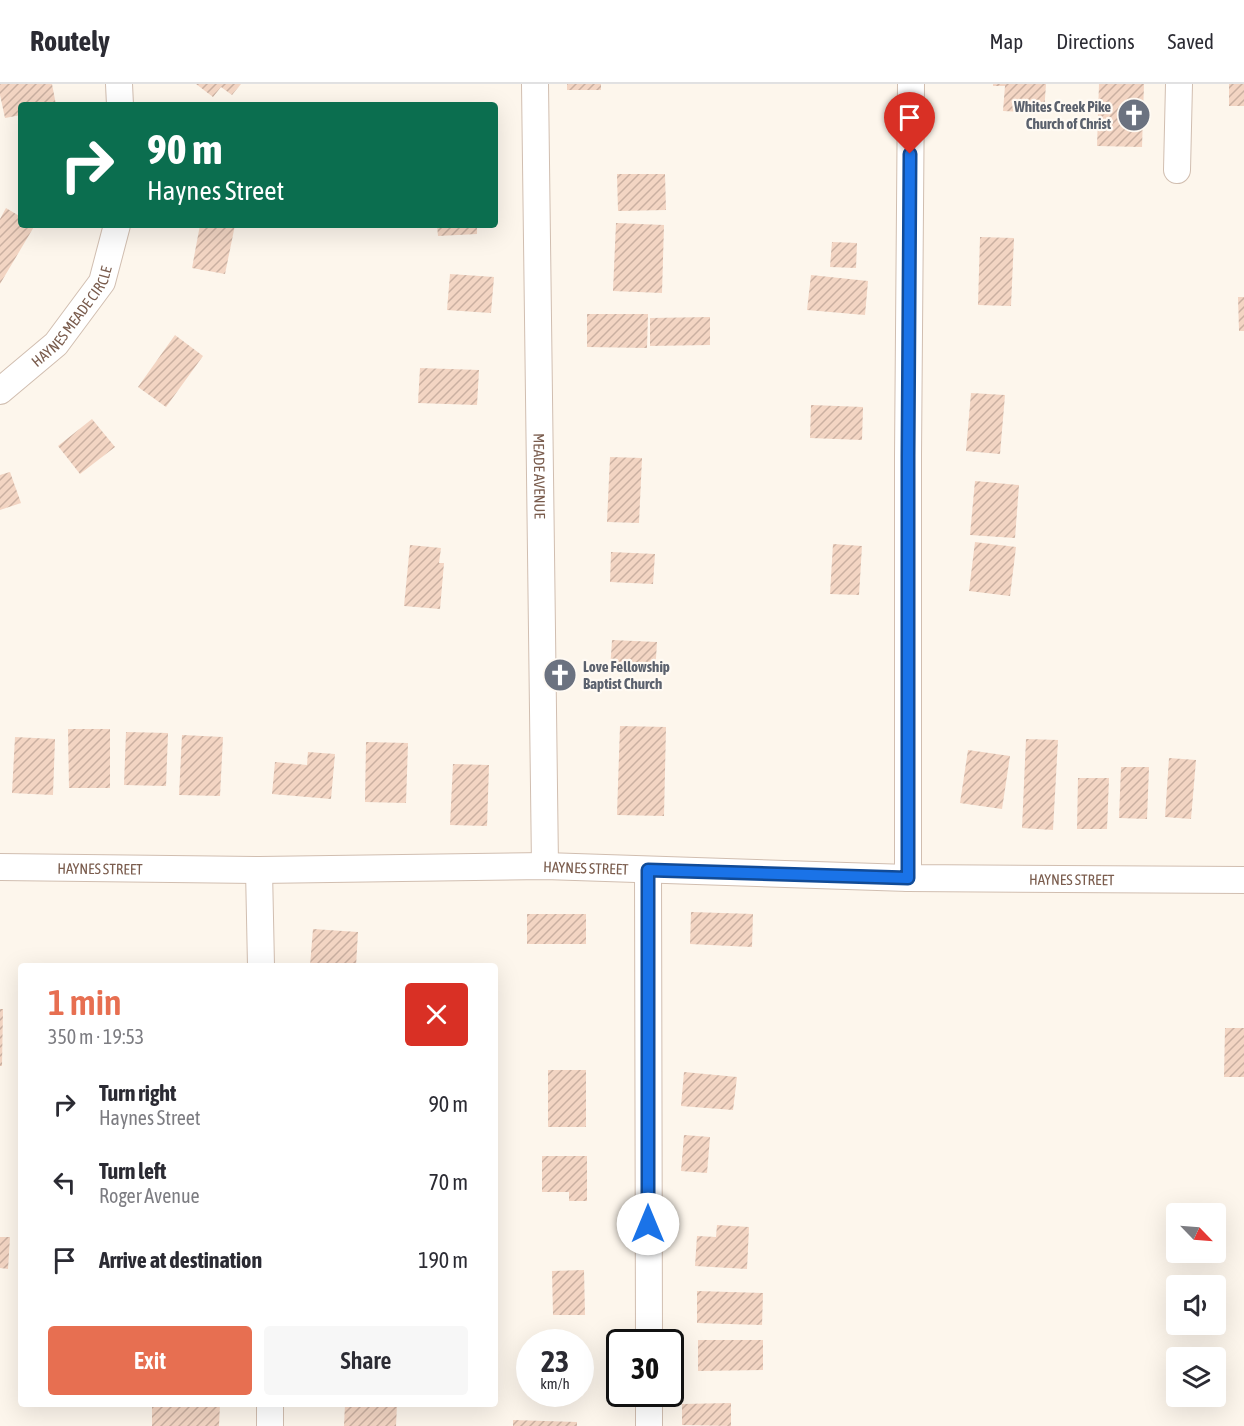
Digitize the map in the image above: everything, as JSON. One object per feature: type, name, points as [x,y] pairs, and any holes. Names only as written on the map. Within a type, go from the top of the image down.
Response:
[{"type":"street","points":[[119,84],[120,102]]},
{"type":"street","name":"MEADE AVENUE","points":[[535,84],[545,866]]},
{"type":"street","points":[[908,878],[911,84]]},
{"type":"street","points":[[1177,170],[1179,84]]},
{"type":"street","name":"HAYNES MEADE CIRCLE","points":[[0,391],[56,344],[102,282],[116,228]]},
{"type":"street","name":"HAYNES STREET","points":[[0,867],[259,870],[545,866],[908,878],[1244,880]]},
{"type":"street","points":[[259,870],[261,963]]},
{"type":"street","points":[[648,870],[649,1329]]},
{"type":"street","points":[[270,1407],[270,1426]]},
{"type":"street","points":[[649,1407],[649,1426]]},
{"type":"building","points":[[0,84],[52,84],[55,102],[18,102],[18,116],[5,118]]},
{"type":"building","points":[[196,84],[241,84],[232,95],[221,87],[213,97]]},
{"type":"building","points":[[567,84],[601,84],[601,90],[567,90]]},
{"type":"building","points":[[993,84],[1046,84],[1044,113],[1003,111],[1005,86],[993,86]]},
{"type":"building","points":[[1099,84],[1144,84],[1142,147],[1097,146]]},
{"type":"building","points":[[1229,84],[1244,84],[1244,106],[1229,106]]},
{"type":"building","points":[[617,174],[665,174],[666,210],[618,211]]},
{"type":"building","points":[[6,208],[18,215],[18,228],[33,228],[0,284],[0,219]]},
{"type":"building","points":[[616,223],[664,225],[662,293],[613,291]]},
{"type":"building","points":[[199,228],[234,228],[225,274],[192,268]]},
{"type":"building","points":[[437,228],[477,228],[477,234],[438,236]]},
{"type":"building","points":[[980,237],[1014,238],[1011,306],[978,305]]},
{"type":"building","points":[[832,242],[857,243],[856,268],[830,267]]},
{"type":"building","points":[[450,274],[494,277],[491,313],[447,310]]},
{"type":"building","points":[[811,275],[868,281],[865,315],[807,310]]},
{"type":"building","points":[[1238,297],[1244,297],[1244,331],[1239,331]]},
{"type":"building","points":[[587,314],[648,314],[647,348],[587,347]]},
{"type":"building","points":[[710,317],[710,345],[650,346],[650,318]]},
{"type":"building","points":[[175,335],[203,356],[166,407],[138,387]]},
{"type":"building","points":[[420,368],[479,370],[477,405],[418,403]]},
{"type":"building","points":[[971,393],[1005,395],[1000,454],[966,451]]},
{"type":"building","points":[[811,405],[863,407],[862,440],[810,438]]},
{"type":"building","points":[[92,419],[115,447],[80,474],[58,446]]},
{"type":"building","points":[[610,457],[642,458],[639,523],[607,522]]},
{"type":"building","points":[[10,472],[21,503],[0,510],[0,475]]},
{"type":"building","points":[[975,481],[1019,485],[1015,538],[970,535]]},
{"type":"building","points":[[975,542],[1016,547],[1010,596],[969,591]]},
{"type":"building","points":[[833,544],[862,546],[859,595],[830,594]]},
{"type":"building","points":[[410,545],[441,548],[439,563],[444,563],[440,609],[404,606]]},
{"type":"building","points":[[611,552],[655,554],[653,584],[610,582]]},
{"type":"building","points":[[612,640],[657,642],[655,673],[610,671]]},
{"type":"building","points":[[620,726],[666,727],[664,816],[617,815]]},
{"type":"building","points":[[68,729],[110,729],[110,788],[69,788]]},
{"type":"building","points":[[126,732],[168,733],[166,786],[124,785]]},
{"type":"building","points":[[182,735],[223,737],[220,796],[179,795]]},
{"type":"building","points":[[15,737],[55,739],[53,795],[12,793]]},
{"type":"building","points":[[1026,739],[1058,740],[1053,830],[1022,828]]},
{"type":"building","points":[[366,742],[408,743],[406,803],[365,802]]},
{"type":"building","points":[[968,750],[1010,756],[1002,809],[960,803]]},
{"type":"building","points":[[308,752],[335,754],[331,799],[272,794],[275,762],[307,765]]},
{"type":"building","points":[[1169,758],[1196,760],[1191,819],[1165,817]]},
{"type":"building","points":[[453,764],[489,765],[487,826],[450,825]]},
{"type":"building","points":[[1121,767],[1149,767],[1147,819],[1119,818]]},
{"type":"building","points":[[1078,778],[1109,778],[1107,829],[1077,829]]},
{"type":"building","points":[[691,912],[753,914],[752,947],[690,944]]},
{"type":"building","points":[[527,914],[586,914],[586,944],[527,944]]},
{"type":"building","points":[[313,929],[358,932],[356,963],[310,963]]},
{"type":"building","points":[[0,1009],[3,1009],[2,1066],[0,1066]]},
{"type":"building","points":[[1225,1028],[1244,1028],[1244,1077],[1224,1077]]},
{"type":"building","points":[[548,1070],[586,1070],[586,1127],[548,1127]]},
{"type":"building","points":[[684,1072],[737,1077],[733,1110],[681,1106]]},
{"type":"building","points":[[684,1135],[710,1137],[707,1173],[681,1171]]},
{"type":"building","points":[[542,1156],[587,1156],[587,1201],[569,1201],[569,1192],[542,1192]]},
{"type":"building","points":[[717,1225],[749,1227],[747,1269],[695,1266],[697,1236],[716,1237]]},
{"type":"building","points":[[0,1237],[10,1237],[8,1269],[0,1268]]},
{"type":"building","points":[[584,1270],[585,1315],[553,1315],[552,1271]]},
{"type":"building","points":[[697,1291],[763,1293],[762,1325],[697,1323]]},
{"type":"building","points":[[698,1340],[763,1340],[763,1370],[698,1371]]},
{"type":"building","points":[[731,1403],[731,1426],[682,1425],[684,1404]]},
{"type":"building","points":[[152,1407],[220,1407],[219,1426],[152,1426]]},
{"type":"building","points":[[345,1407],[397,1407],[396,1426],[344,1426]]},
{"type":"building","points":[[513,1420],[577,1422],[577,1426],[513,1426]]},
{"type":"place","name":"Whites Creek Pike Church of Christ","points":[[1134,115]]},
{"type":"place","name":"Love Fellowship Baptist Church","points":[[560,675]]},
{"type":"route","points":[[648,1224],[648,870],[908,878],[910,154]]}]
